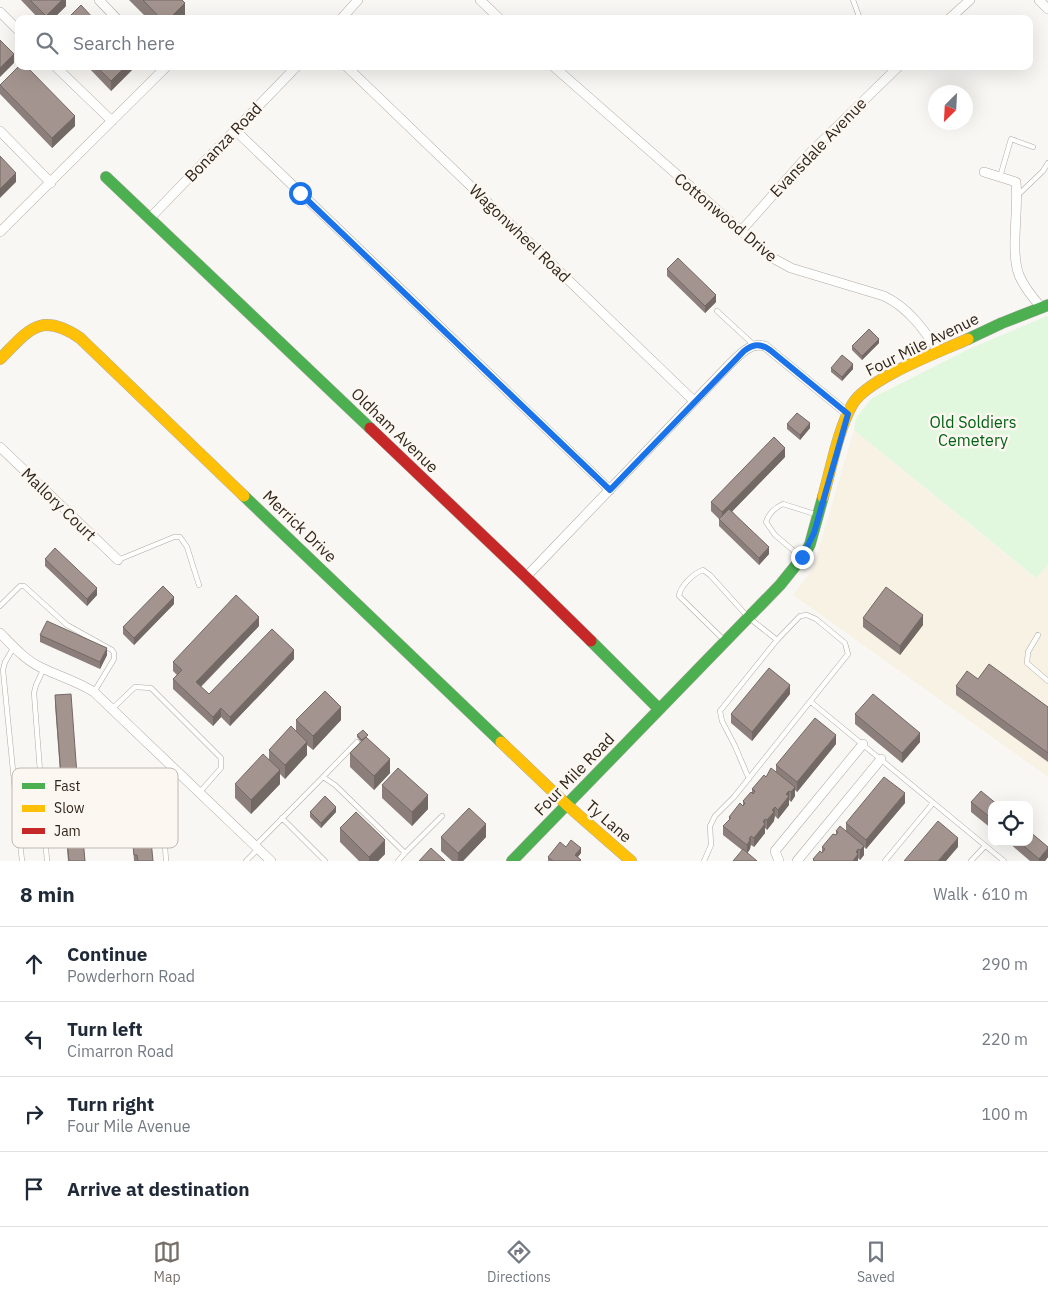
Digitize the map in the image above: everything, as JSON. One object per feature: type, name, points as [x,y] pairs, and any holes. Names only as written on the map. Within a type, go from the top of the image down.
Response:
[{"type":"street","points":[[98,0],[113,15]]},
{"type":"street","points":[[345,15],[358,0]]},
{"type":"street","points":[[480,0],[496,15]]},
{"type":"street","points":[[953,15],[970,0]]},
{"type":"street","points":[[1039,0],[1048,9]]},
{"type":"street","points":[[0,12],[15,26]]},
{"type":"street","points":[[59,70],[112,121]]},
{"type":"street","points":[[0,232],[164,70]]},
{"type":"street","name":"Bonanza Road","points":[[150,218],[293,70]]},
{"type":"street","name":"Wagonwheel Road","points":[[350,70],[694,401]]},
{"type":"street","name":"Cottonwood Drive","points":[[558,70],[766,254],[780,263],[884,296],[894,301],[910,313],[940,352]]},
{"type":"street","name":"Evansdale Avenue","points":[[740,231],[810,153],[894,70]]},
{"type":"street","points":[[235,130],[610,490]]},
{"type":"street","points":[[0,131],[51,183]]},
{"type":"street","points":[[984,172],[1016,182],[1018,195],[1016,262],[1023,283],[1044,306]]},
{"type":"street","name":"Oldham Avenue","points":[[106,176],[526,577],[659,709]]},
{"type":"street","name":"Four Mile Avenue","points":[[659,709],[780,585],[802,557],[810,544],[848,414],[856,399],[887,376],[1044,306]]},
{"type":"street","name":"Merrick Drive","points":[[0,359],[28,332],[43,324],[61,326],[75,334],[567,805]]},
{"type":"street","points":[[526,577],[694,401],[744,351],[754,345],[765,346],[848,414]]},
{"type":"street","name":"Mallory Court","points":[[0,447],[118,560]]},
{"type":"street","points":[[0,633],[28,659],[94,692],[173,768]]},
{"type":"street","name":"Four Mile Road","points":[[512,861],[659,709]]},
{"type":"street","points":[[779,861],[775,851],[863,744]]},
{"type":"street","points":[[797,861],[881,759]]},
{"type":"street","points":[[178,773],[271,861]]},
{"type":"street","name":"Ty Lane","points":[[567,805],[631,861]]},
{"type":"lane","points":[[853,0],[859,15]]},
{"type":"lane","points":[[1000,177],[1011,138],[1033,147]]},
{"type":"lane","points":[[1018,195],[1043,172],[1048,163]]},
{"type":"lane","points":[[717,311],[754,345]]},
{"type":"lane","points":[[802,557],[775,535],[766,522],[768,516],[774,508],[782,504],[819,516]]},
{"type":"lane","points":[[118,560],[180,537],[186,547],[199,585]]},
{"type":"lane","points":[[725,641],[679,596],[681,588],[698,572],[703,570],[710,574],[748,617],[777,640]]},
{"type":"lane","points":[[0,606],[20,586],[24,586],[68,625],[112,650],[114,660],[94,692]]},
{"type":"lane","points":[[704,861],[710,845],[710,826],[716,816],[749,779],[848,654],[845,643],[816,619],[807,615],[800,616],[777,640],[720,710],[722,721],[749,779]]},
{"type":"lane","points":[[1038,635],[1028,652],[1027,663],[1048,681]]},
{"type":"lane","points":[[13,768],[3,670],[5,662],[14,647]]},
{"type":"lane","points":[[40,768],[34,693],[44,668]]},
{"type":"lane","points":[[112,709],[135,687],[150,688],[221,758],[222,768],[199,793]]},
{"type":"lane","points":[[811,702],[1004,861]]},
{"type":"lane","points":[[246,861],[282,818],[358,742]]},
{"type":"lane","points":[[324,777],[335,784],[405,853]]},
{"type":"lane","points":[[885,861],[933,802]]},
{"type":"lane","points":[[398,861],[442,816]]},
{"type":"lane","points":[[282,818],[325,861]]},
{"type":"lane","points":[[971,861],[985,846]]},
{"type":"lane","points":[[21,848],[22,861]]},
{"type":"lane","points":[[46,848],[47,861]]},
{"type":"lane","points":[[165,848],[166,861]]},
{"type":"shaded area","points":[[854,430],[1035,578],[1048,565],[1048,777],[793,595],[813,568]]},
{"type":"green space","name":"Old Soldiers Cemetery","points":[[1047,316],[1048,565],[1036,578],[854,430],[856,418],[872,398],[969,349]]},
{"type":"building","points":[[30,0],[62,0],[47,15]]},
{"type":"building","points":[[143,0],[182,0],[185,3],[173,15],[157,15]]},
{"type":"building","points":[[81,5],[90,15],[71,15]]},
{"type":"building","points":[[0,40],[14,54],[0,68]]},
{"type":"building","points":[[15,70],[30,70],[75,116],[52,138],[0,85]]},
{"type":"building","points":[[100,70],[122,70],[111,81]]},
{"type":"building","points":[[0,156],[16,173],[0,189]]},
{"type":"building","points":[[678,258],[716,295],[705,306],[667,269]]},
{"type":"building","points":[[869,329],[879,339],[862,356],[852,346]]},
{"type":"building","points":[[842,355],[853,364],[842,377],[831,368]]},
{"type":"building","points":[[797,413],[810,423],[800,435],[787,424]]},
{"type":"building","points":[[774,437],[785,448],[722,512],[711,502]]},
{"type":"building","points":[[729,509],[769,547],[759,558],[719,519]]},
{"type":"building","points":[[55,548],[97,588],[87,599],[45,559]]},
{"type":"building","points":[[163,586],[174,597],[134,638],[123,627]]},
{"type":"building","points":[[886,587],[923,615],[900,646],[863,618]]},
{"type":"building","points":[[236,595],[259,617],[196,682],[209,694],[272,629],[294,650],[230,717],[221,708],[213,717],[173,679],[182,670],[173,662]]},
{"type":"building","points":[[47,621],[107,648],[100,662],[40,635]]},
{"type":"building","points":[[989,664],[1048,707],[1048,753],[956,686],[967,671],[978,679]]},
{"type":"building","points":[[769,668],[790,685],[752,732],[731,714]]},
{"type":"building","points":[[325,691],[341,707],[313,736],[296,720]]},
{"type":"building","points":[[71,694],[76,768],[60,768],[55,695]]},
{"type":"building","points":[[873,694],[920,733],[902,753],[855,714]]},
{"type":"building","points":[[815,718],[836,735],[797,782],[776,765]]},
{"type":"building","points":[[291,726],[307,742],[285,765],[269,750]]},
{"type":"building","points":[[363,730],[368,735],[362,740],[357,735]]},
{"type":"building","points":[[366,737],[390,759],[374,776],[350,753]]},
{"type":"building","points":[[263,754],[280,770],[251,800],[235,784]]},
{"type":"building","points":[[398,768],[428,795],[412,812],[382,785]]},
{"type":"building","points":[[771,768],[795,787],[786,794],[789,796],[778,810],[775,807],[772,810],[774,812],[767,820],[765,819],[763,822],[765,824],[754,838],[751,836],[747,845],[723,826],[731,818],[729,817],[740,803],[743,806],[745,803],[743,801],[751,792],[753,794],[755,791],[752,789],[764,775],[766,777]]},
{"type":"building","points":[[884,777],[905,793],[866,840],[846,823]]},
{"type":"building","points":[[981,791],[993,801],[988,801],[988,816],[971,802]]},
{"type":"building","points":[[325,796],[336,807],[321,823],[310,812]]},
{"type":"building","points":[[469,808],[486,824],[458,853],[441,837]]},
{"type":"building","points":[[356,812],[385,840],[369,857],[340,828]]},
{"type":"building","points":[[938,821],[958,838],[938,861],[904,861]]},
{"type":"building","points":[[840,826],[864,846],[860,850],[858,849],[856,852],[858,854],[853,861],[814,861],[813,859],[820,851],[822,853],[825,849],[822,847],[833,834],[836,835],[838,832],[836,831]]},
{"type":"building","points":[[1033,834],[1048,847],[1039,859],[1024,846],[1033,846]]},
{"type":"building","points":[[571,840],[581,848],[575,855],[580,861],[553,861],[548,857],[560,842],[566,847]]},
{"type":"building","points":[[68,848],[84,848],[85,861],[69,861]]},
{"type":"building","points":[[133,848],[152,848],[153,861],[138,861],[137,855],[134,855]]},
{"type":"building","points":[[431,848],[445,861],[419,861]]},
{"type":"building","points":[[743,849],[757,861],[733,861]]},
{"type":"traffic: fast","points":[[106,177],[370,428]]},
{"type":"traffic: fast","points":[[968,339],[1048,305]]},
{"type":"traffic: fast","points":[[244,496],[501,742]]},
{"type":"traffic: fast","points":[[512,861],[780,585],[805,554],[810,544],[823,497]]},
{"type":"traffic: fast","points":[[591,641],[659,709]]},
{"type":"traffic: slow","points":[[0,359],[28,332],[36,328],[45,325],[66,330],[80,338],[244,496]]},
{"type":"traffic: slow","points":[[823,497],[843,426],[852,405],[860,395],[887,376],[904,367],[968,339]]},
{"type":"traffic: slow","points":[[501,742],[567,805],[631,861]]},
{"type":"traffic: jam","points":[[370,428],[591,641]]},
{"type":"route","points":[[300,193],[610,490],[744,351],[750,346],[757,344],[765,346],[848,414],[843,426],[814,533],[802,557]]}]
